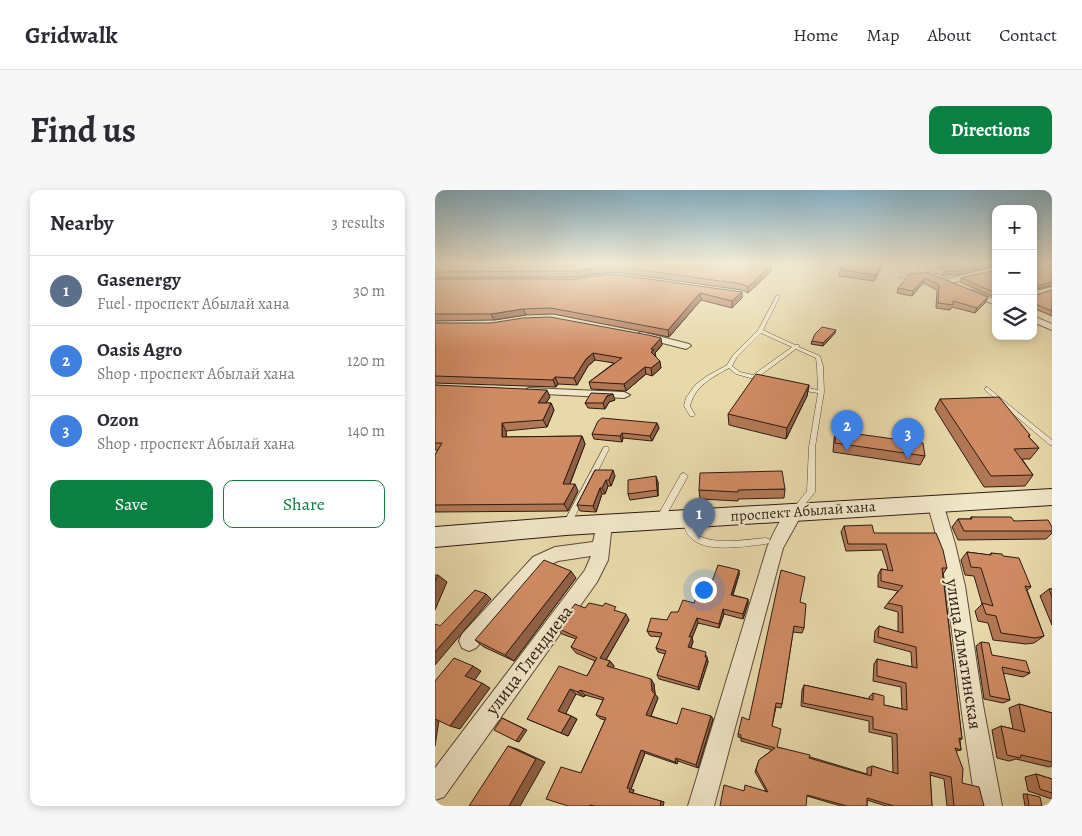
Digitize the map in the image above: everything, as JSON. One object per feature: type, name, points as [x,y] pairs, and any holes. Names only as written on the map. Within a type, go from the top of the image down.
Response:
[{"type":"main road","name":"проспект Абылай хана","points":[[435,537],[659,520],[935,503],[1051,498]]},
{"type":"street","points":[[972,293],[992,301]]},
{"type":"street","points":[[1037,321],[1052,327]]},
{"type":"street","points":[[633,334],[686,346]]},
{"type":"street","points":[[519,390],[624,395]]},
{"type":"street","name":"улица Алматинская","points":[[935,503],[943,527],[959,608],[975,727],[989,806]]},
{"type":"street","points":[[701,806],[775,548],[795,512]]},
{"type":"street","name":"улица Тлендиева","points":[[435,788],[591,576],[599,560],[604,524]]},
{"type":"street","points":[[469,641],[539,562],[555,554],[601,548]]},
{"type":"lane","points":[[692,415],[687,406],[688,400],[699,382],[729,366],[735,356],[760,331],[778,296]]},
{"type":"lane","points":[[760,331],[818,357],[821,366],[821,392],[813,447],[811,492],[795,512]]},
{"type":"lane","points":[[754,377],[797,346]]},
{"type":"lane","points":[[729,366],[738,374],[763,379]]},
{"type":"lane","points":[[791,386],[821,392]]},
{"type":"lane","points":[[987,389],[1052,443]]},
{"type":"lane","points":[[566,526],[605,448]]},
{"type":"lane","points":[[659,520],[684,476]]},
{"type":"lane","points":[[686,519],[691,533],[703,541],[720,544],[766,541]]},
{"type":"building","points":[[435,293],[741,293],[732,301],[700,293],[668,330],[551,308],[523,309],[491,314],[435,314]]},
{"type":"building","points":[[939,293],[977,293],[988,297],[977,308],[953,301],[953,305],[938,303]]},
{"type":"building","points":[[1052,293],[1052,311],[1037,305],[1037,295]]},
{"type":"building","points":[[550,317],[661,338],[651,349],[654,350],[651,352],[660,361],[651,368],[645,367],[624,384],[589,382],[622,358],[593,353],[586,359],[574,378],[555,377],[553,380],[435,376],[435,323],[491,323],[523,318]]},
{"type":"building","points":[[822,327],[836,330],[823,343],[812,341],[815,334]]},
{"type":"building","points":[[756,374],[809,385],[787,428],[728,414]]},
{"type":"building","points":[[435,385],[547,390],[538,403],[551,403],[543,420],[502,423],[502,437],[582,436],[563,484],[575,484],[564,504],[435,505],[435,455],[442,443],[435,443]]},
{"type":"building","points":[[591,393],[613,394],[607,396],[603,403],[585,403]]},
{"type":"building","points":[[999,397],[1039,448],[1014,449],[1033,475],[991,476],[940,399]]},
{"type":"building","points":[[602,418],[657,423],[650,436],[622,433],[620,436],[592,434],[598,421]]},
{"type":"building","points":[[836,431],[923,443],[925,456],[835,443]]},
{"type":"building","points":[[595,470],[613,470],[609,480],[606,480],[602,488],[600,488],[593,506],[577,505]]},
{"type":"building","points":[[782,471],[785,489],[738,490],[738,492],[699,490],[700,473]]},
{"type":"building","points":[[656,476],[657,490],[628,494],[628,480]]},
{"type":"building","points":[[971,517],[1011,517],[1014,521],[1048,520],[1052,531],[964,531],[958,519],[972,519]]},
{"type":"building","points":[[872,525],[874,533],[936,533],[943,550],[947,568],[942,568],[962,739],[959,738],[961,750],[955,748],[963,769],[962,783],[979,787],[984,806],[954,806],[951,777],[930,772],[932,806],[894,806],[867,798],[867,806],[847,806],[807,795],[806,806],[720,806],[724,785],[744,791],[745,785],[768,792],[756,770],[759,760],[775,748],[741,738],[741,735],[738,734],[742,717],[749,720],[781,570],[805,577],[800,602],[806,604],[804,628],[794,626],[782,704],[776,703],[772,726],[781,729],[777,747],[810,755],[809,758],[871,776],[872,766],[898,774],[897,734],[873,729],[873,717],[803,703],[804,685],[873,700],[873,693],[884,696],[884,705],[907,710],[906,683],[877,676],[877,659],[917,668],[916,647],[878,637],[879,626],[903,633],[902,606],[888,603],[903,586],[881,581],[881,569],[893,571],[886,544],[848,544],[844,526]]},
{"type":"building","points":[[967,552],[991,555],[991,553],[1002,554],[1003,556],[1019,558],[1031,587],[1025,586],[1044,636],[1035,638],[1001,633],[996,616],[986,614],[982,603],[993,606],[981,568],[971,567]]},
{"type":"building","points":[[544,560],[571,571],[505,655],[475,640]]},
{"type":"building","points":[[718,565],[739,570],[731,595],[748,599],[743,614],[723,609],[719,624],[697,618],[689,637],[692,637],[688,647],[706,652],[705,657],[707,658],[698,687],[657,675],[666,651],[656,648],[662,633],[647,631],[651,618],[667,620],[671,612],[678,612],[683,600],[694,603],[698,592],[707,595]]},
{"type":"building","points":[[475,590],[486,594],[435,652],[435,625],[440,626]]},
{"type":"building","points":[[589,603],[603,606],[605,603],[616,607],[614,610],[626,614],[600,658],[610,661],[607,666],[651,679],[652,691],[655,694],[646,715],[677,724],[682,708],[711,716],[696,765],[676,758],[675,762],[641,750],[627,788],[630,789],[629,792],[661,801],[660,806],[568,806],[546,799],[561,767],[581,773],[606,718],[596,715],[604,698],[580,690],[578,692],[570,689],[558,711],[571,716],[561,733],[527,719],[559,666],[587,676],[597,658],[571,647],[577,637],[557,628],[575,604],[585,608]]},
{"type":"building","points":[[981,642],[989,643],[992,655],[1026,661],[1030,673],[1002,667],[1010,700],[990,696]]},
{"type":"building","points":[[454,658],[473,666],[465,676],[482,683],[450,726],[435,719],[435,681]]},
{"type":"building","points":[[1019,704],[1052,713],[1052,762],[1021,755],[1020,758],[1007,755],[1001,726],[1025,732]]},
{"type":"building","points":[[502,718],[524,729],[516,741],[494,730]]},
{"type":"building","points":[[508,746],[536,759],[509,806],[469,806]]},
{"type":"building","points":[[1036,774],[1052,779],[1052,793],[1040,789]]},
{"type":"building","points":[[1027,794],[1040,797],[1042,806],[1029,806]]},
{"type":"place","name":"Oasis Agro","points":[[847,451]]},
{"type":"place","name":"Ozon","points":[[908,459]]},
{"type":"place","name":"Gasenergy","points":[[699,539]]}]
